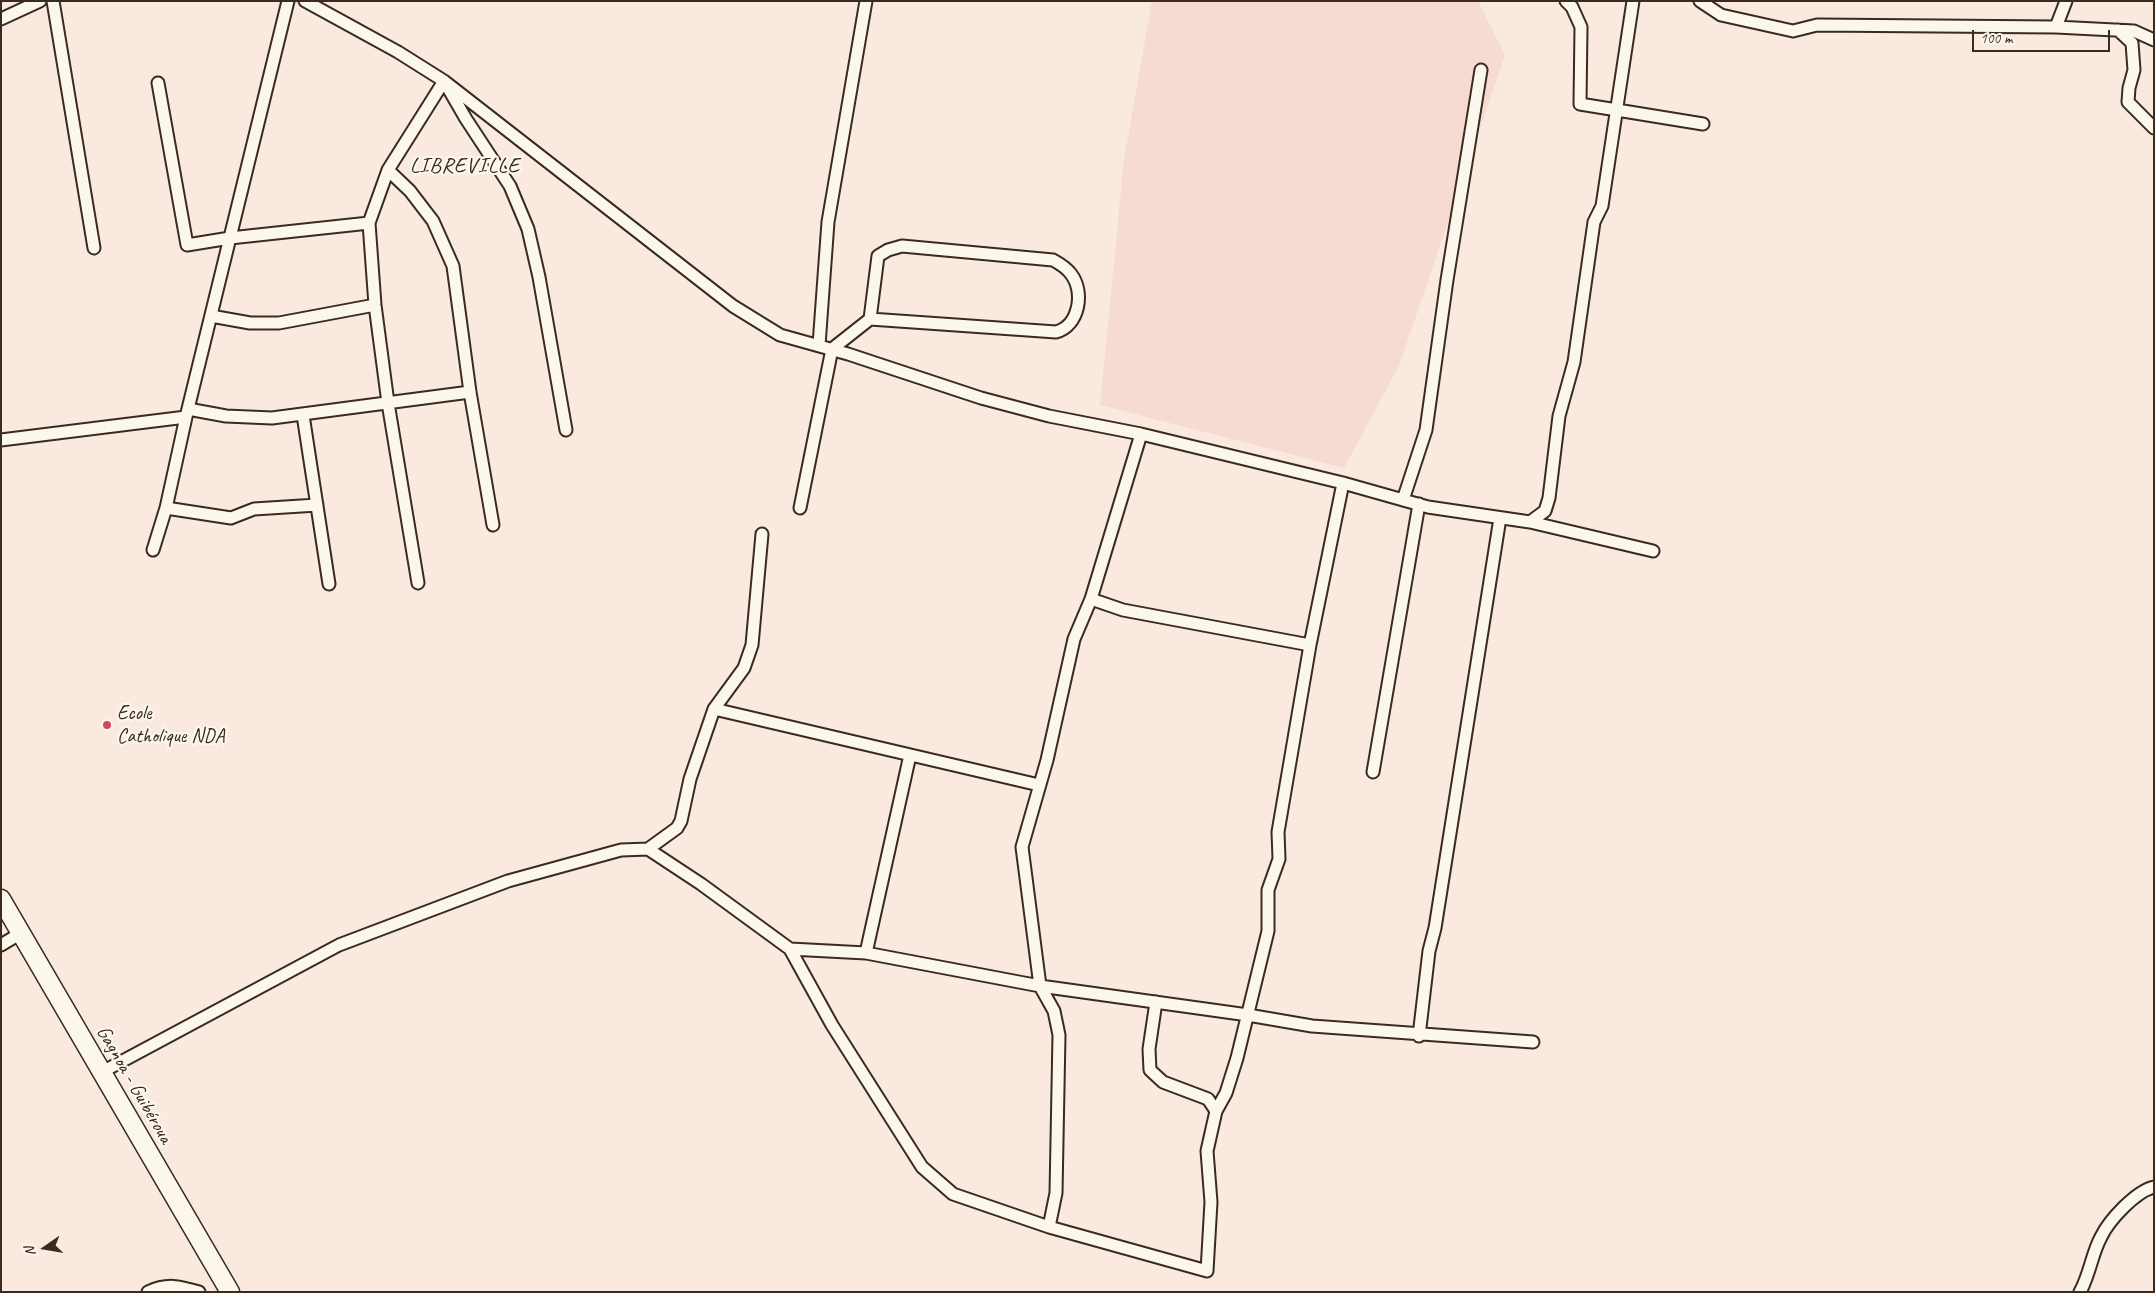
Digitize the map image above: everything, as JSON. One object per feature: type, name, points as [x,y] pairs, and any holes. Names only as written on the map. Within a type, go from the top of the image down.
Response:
[{"type":"main road","name":"Gagnoa - Guibéroua","points":[[1,899],[230,1292]]},
{"type":"street","points":[[1,20],[40,1]]},
{"type":"street","points":[[53,1],[94,248]]},
{"type":"street","points":[[153,550],[166,508],[187,413],[288,1]]},
{"type":"street","points":[[305,1],[390,47],[444,81],[733,306],[780,335],[832,349],[981,398],[1049,416],[1141,434],[1420,504],[1530,522],[1653,551]]},
{"type":"street","points":[[819,345],[828,222],[866,1]]},
{"type":"street","points":[[1566,1],[1572,7],[1581,26],[1580,104],[1703,124]]},
{"type":"street","points":[[1530,522],[1545,511],[1549,498],[1559,416],[1574,362],[1594,222],[1602,206],[1633,1]]},
{"type":"street","points":[[1700,1],[1721,15],[1794,31],[1817,25],[2056,27],[2134,31],[2154,40]]},
{"type":"street","points":[[2056,27],[2066,1]]},
{"type":"street","points":[[2118,30],[2132,42],[2134,70],[2129,88],[2128,102],[2154,128]]},
{"type":"street","points":[[1403,500],[1426,430],[1447,280],[1481,70]]},
{"type":"street","points":[[418,583],[388,403],[375,305],[369,224],[388,170],[444,81]]},
{"type":"street","points":[[444,81],[466,119],[510,186],[528,229],[539,277],[566,430]]},
{"type":"street","points":[[158,82],[187,245],[230,238],[369,224]]},
{"type":"street","points":[[388,170],[410,191],[433,221],[453,266],[470,392],[493,525]]},
{"type":"street","points":[[800,508],[832,349],[870,319],[1056,332],[1063,330],[1074,320],[1077,308],[1076,284],[1072,274],[1064,266],[1053,260],[902,246],[888,250],[878,256],[870,319]]},
{"type":"street","points":[[211,316],[250,323],[279,323],[375,305]]},
{"type":"street","points":[[1,440],[187,413],[247,418],[303,415],[470,392]]},
{"type":"street","points":[[303,415],[329,584]]},
{"type":"street","points":[[1049,1227],[1056,1193],[1059,1035],[1054,1011],[1040,986],[1022,847],[1047,760],[1074,639],[1091,599],[1141,434]]},
{"type":"street","points":[[648,849],[701,884],[790,949],[832,1025],[922,1167],[953,1194],[1049,1227],[1207,1270],[1211,1202],[1207,1151],[1216,1112],[1226,1094],[1248,1015],[1268,931],[1268,890],[1279,859],[1278,832],[1310,645],[1343,484]]},
{"type":"street","points":[[1373,772],[1420,504]]},
{"type":"street","points":[[166,508],[231,518],[254,509],[317,505]]},
{"type":"street","points":[[1419,1036],[1429,951],[1437,919],[1500,518]]},
{"type":"street","points":[[102,1072],[339,945],[508,881],[621,850],[648,849],[677,828],[681,821],[690,779],[714,710],[744,668],[752,645],[762,534]]},
{"type":"street","points":[[1091,599],[1123,610],[1310,645]]},
{"type":"street","points":[[714,710],[1039,786]]},
{"type":"street","points":[[866,953],[910,756]]},
{"type":"street","points":[[1,945],[21,933]]},
{"type":"street","points":[[790,949],[866,953],[1040,986],[1248,1015],[1312,1026],[1419,1036],[1533,1042]]},
{"type":"street","points":[[1156,1002],[1149,1049],[1150,1070],[1163,1082],[1208,1099],[1216,1112]]},
{"type":"street","points":[[2080,1292],[2092,1266],[2100,1237],[2114,1217],[2144,1189],[2154,1187]]},
{"type":"street","points":[[148,1292],[162,1286],[182,1287],[199,1292]]},
{"type":"shaded area","points":[[1152,1],[1478,1],[1505,55],[1399,366],[1344,468],[1100,405],[1124,159]]},
{"type":"place","name":"Ecole Catholique NDA","points":[[107,725]]},
{"type":"district","name":"LIBREVILLE","points":[[465,166]]}]
